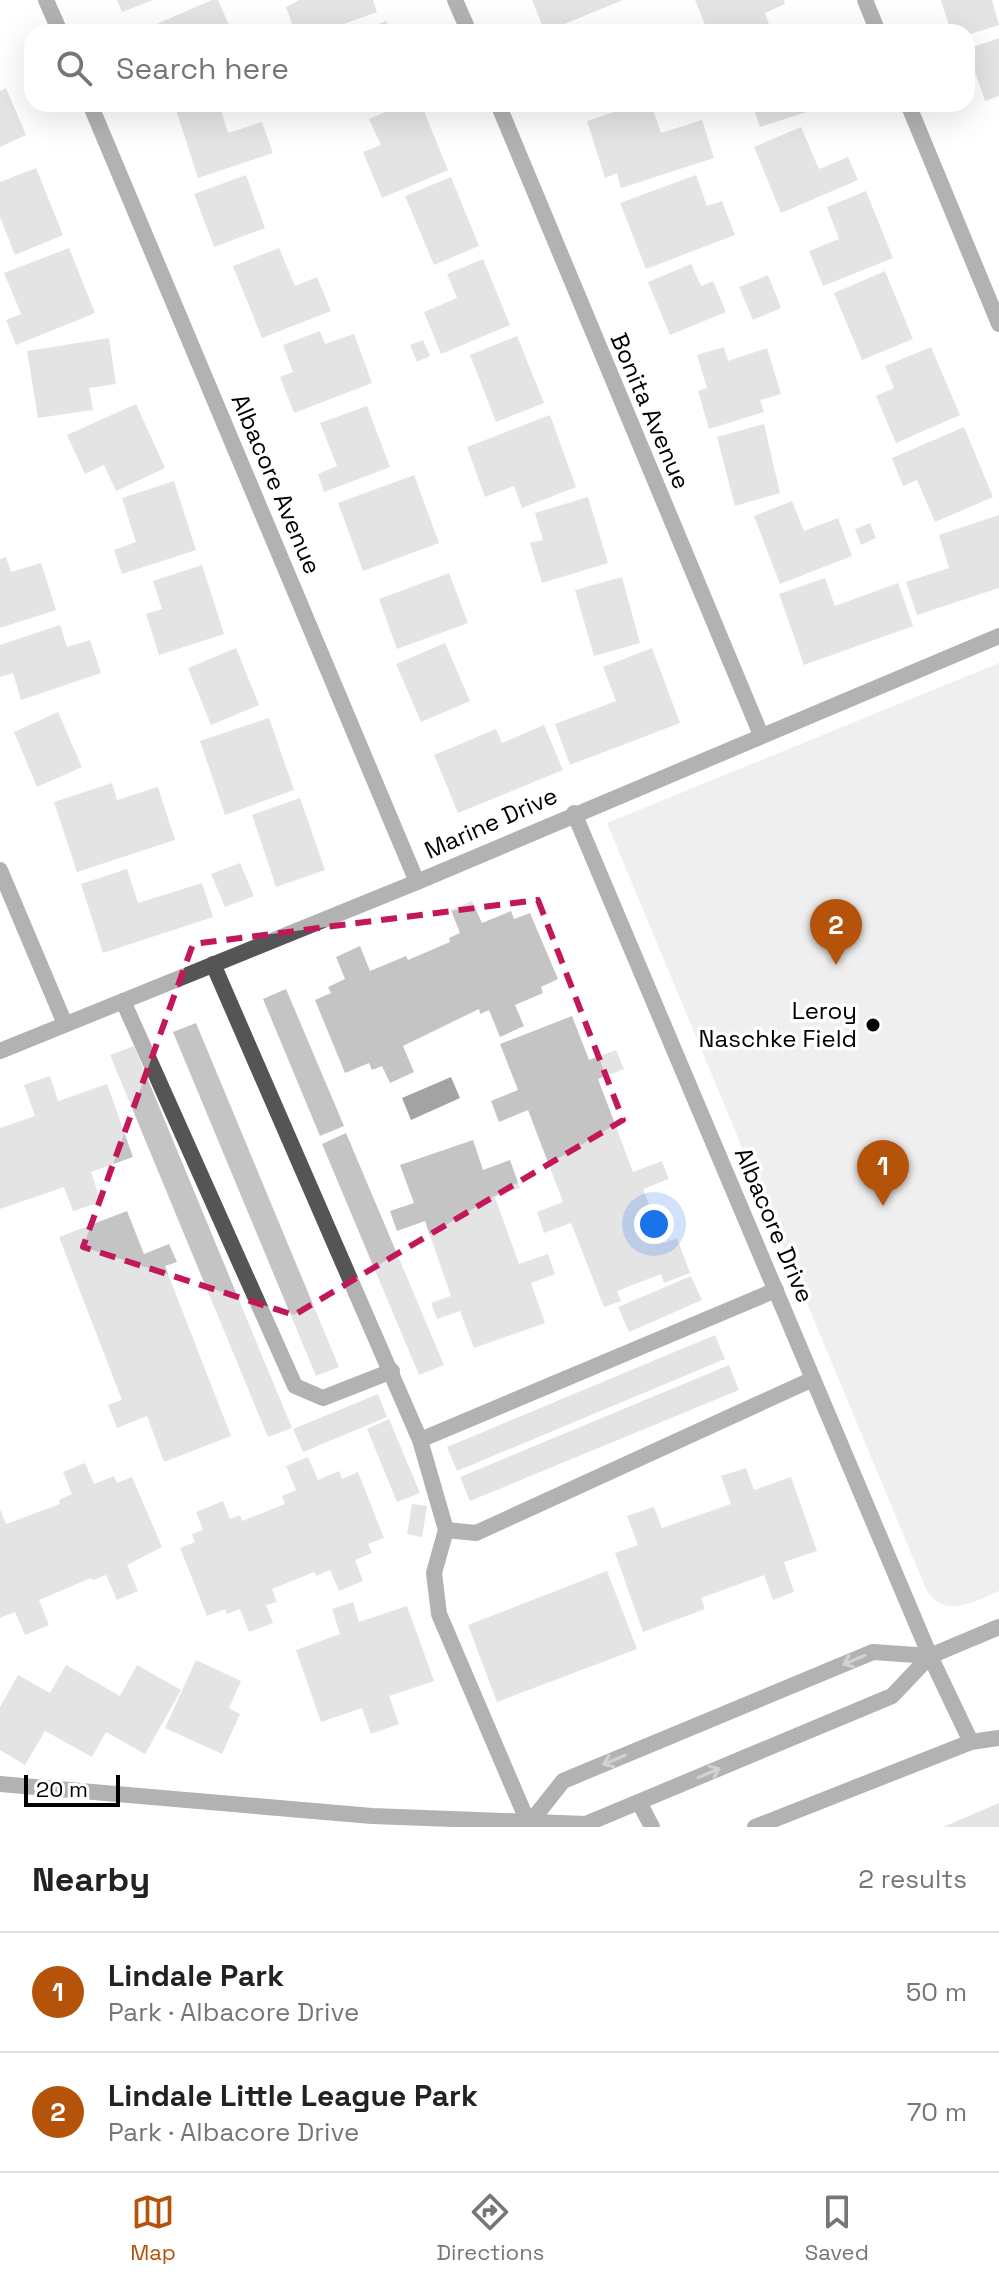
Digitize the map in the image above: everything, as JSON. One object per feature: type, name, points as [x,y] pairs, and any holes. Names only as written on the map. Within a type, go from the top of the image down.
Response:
[{"type":"street","points":[[46,0],[56,24]]},
{"type":"street","points":[[455,0],[466,24]]},
{"type":"street","points":[[865,0],[875,24]]},
{"type":"street","name":"Albacore Avenue","points":[[93,112],[417,882]]},
{"type":"street","name":"Bonita Avenue","points":[[501,112],[761,735]]},
{"type":"street","points":[[911,112],[999,324]]},
{"type":"street","name":"Marine Drive","points":[[0,1051],[417,882],[574,813],[999,636]]},
{"type":"street","name":"Albacore Drive","points":[[574,813],[930,1656],[971,1742]]},
{"type":"street","points":[[0,870],[65,1024]]},
{"type":"street","points":[[213,964],[420,1440],[446,1530],[434,1573],[439,1614],[530,1826]]},
{"type":"street","points":[[123,1001],[295,1386],[323,1398],[392,1371]]},
{"type":"street","points":[[420,1440],[776,1290]]},
{"type":"street","points":[[446,1530],[476,1533],[813,1379]]},
{"type":"street","points":[[0,1784],[372,1816],[530,1826],[586,1824],[892,1696],[930,1656],[999,1627]]},
{"type":"street","points":[[530,1826],[563,1781],[577,1775],[873,1652],[930,1656]]},
{"type":"street","points":[[755,1827],[971,1742],[999,1738]]},
{"type":"street","points":[[639,1802],[652,1827]]},
{"type":"highlighted area","points":[[538,900],[623,1120],[294,1315],[83,1247],[193,944]]},
{"type":"shaded area","points":[[999,663],[999,1591],[970,1603],[950,1606],[941,1604],[926,1589],[607,823]]},
{"type":"shaded area","points":[[451,1077],[460,1098],[411,1120],[402,1098]]},
{"type":"building","points":[[117,0],[153,0],[122,12]]},
{"type":"building","points":[[218,0],[228,24],[156,24]]},
{"type":"building","points":[[299,0],[373,0],[377,12],[344,24],[292,24],[286,7]]},
{"type":"building","points":[[532,0],[623,0],[564,24],[542,24]]},
{"type":"building","points":[[695,0],[784,0],[785,4],[765,13],[769,24],[705,24]]},
{"type":"building","points":[[941,0],[992,0],[999,25],[975,32],[975,24],[948,24]]},
{"type":"building","points":[[999,38],[999,96],[985,101],[975,72],[975,46]]},
{"type":"building","points":[[6,88],[26,135],[0,147],[0,91]]},
{"type":"building","points":[[177,112],[221,112],[228,133],[262,122],[273,153],[198,178]]},
{"type":"building","points":[[386,112],[424,112],[448,170],[382,198],[363,152],[381,145],[369,119]]},
{"type":"building","points":[[615,112],[654,112],[661,133],[702,120],[714,158],[621,188],[617,173],[605,178],[587,121]]},
{"type":"building","points":[[755,112],[807,112],[760,127]]},
{"type":"building","points":[[801,127],[819,169],[848,157],[858,180],[781,213],[754,147]]},
{"type":"building","points":[[36,168],[63,235],[15,255],[0,217],[0,182]]},
{"type":"building","points":[[246,175],[265,228],[214,247],[194,194]]},
{"type":"building","points":[[696,175],[707,206],[722,201],[735,235],[646,269],[620,203]]},
{"type":"building","points":[[451,177],[479,246],[434,265],[405,196]]},
{"type":"building","points":[[866,191],[893,258],[823,286],[809,251],[839,239],[827,207]]},
{"type":"building","points":[[69,248],[95,313],[16,345],[6,320],[21,314],[4,273]]},
{"type":"building","points":[[279,248],[295,286],[317,277],[331,311],[262,338],[233,266]]},
{"type":"building","points":[[483,259],[510,325],[441,354],[424,312],[457,298],[447,274]]},
{"type":"building","points":[[691,264],[701,286],[713,281],[726,312],[670,335],[648,282]]},
{"type":"building","points":[[885,271],[913,339],[862,360],[834,293]]},
{"type":"building","points":[[768,275],[781,308],[753,320],[739,287]]},
{"type":"building","points":[[320,331],[325,344],[354,334],[372,383],[294,413],[280,377],[293,372],[283,345]]},
{"type":"building","points":[[517,336],[544,403],[496,422],[470,355]]},
{"type":"building","points":[[109,338],[116,384],[89,388],[93,410],[38,418],[27,351]]},
{"type":"building","points":[[423,340],[430,356],[417,362],[410,345]]},
{"type":"building","points":[[724,347],[728,361],[767,348],[781,394],[760,400],[764,412],[709,429],[698,391],[707,388],[697,355]]},
{"type":"building","points":[[931,347],[960,415],[896,443],[876,396],[894,388],[885,366]]},
{"type":"building","points":[[136,404],[165,468],[116,491],[104,465],[85,474],[67,435]]},
{"type":"building","points":[[367,406],[390,467],[324,492],[318,474],[337,466],[320,423]]},
{"type":"building","points":[[550,415],[576,487],[522,508],[514,486],[485,497],[467,447]]},
{"type":"building","points":[[764,424],[780,493],[735,506],[717,437]]},
{"type":"building","points":[[964,427],[993,497],[935,522],[917,480],[903,486],[892,458]]},
{"type":"building","points":[[414,475],[439,543],[363,571],[338,503]]},
{"type":"building","points":[[174,481],[196,550],[122,574],[114,550],[136,542],[122,498]]},
{"type":"building","points":[[588,497],[608,563],[542,583],[530,543],[543,540],[535,513]]},
{"type":"building","points":[[792,501],[804,531],[838,518],[852,556],[780,584],[754,516]]},
{"type":"building","points":[[999,515],[999,588],[917,615],[906,582],[949,568],[939,535]]},
{"type":"building","points":[[870,523],[876,538],[861,545],[855,529]]},
{"type":"building","points":[[6,557],[11,572],[41,563],[56,610],[0,628],[0,559]]},
{"type":"building","points":[[202,565],[224,634],[159,655],[146,614],[162,609],[153,581]]},
{"type":"building","points":[[449,573],[468,623],[397,649],[379,599]]},
{"type":"building","points":[[622,577],[640,643],[594,656],[575,590]]},
{"type":"building","points":[[825,578],[835,606],[898,583],[913,626],[804,665],[779,594]]},
{"type":"building","points":[[60,625],[67,647],[90,640],[101,673],[21,700],[13,673],[0,677],[0,645]]},
{"type":"building","points":[[445,643],[470,701],[421,722],[396,664]]},
{"type":"building","points":[[236,648],[259,705],[211,725],[188,668]]},
{"type":"building","points":[[652,648],[680,723],[570,765],[555,724],[616,701],[603,667]]},
{"type":"building","points":[[58,712],[82,767],[37,787],[14,732]]},
{"type":"building","points":[[269,718],[294,790],[225,815],[200,741]]},
{"type":"building","points":[[544,725],[563,770],[458,813],[434,755],[496,729],[502,743]]},
{"type":"building","points":[[112,783],[117,800],[158,787],[175,840],[77,872],[54,802]]},
{"type":"building","points":[[300,798],[325,870],[276,887],[252,815]]},
{"type":"building","points":[[240,863],[254,896],[225,907],[211,874]]},
{"type":"building","points":[[127,869],[138,903],[202,883],[213,917],[103,953],[81,884]]},
{"type":"building","points":[[472,901],[482,923],[511,911],[514,919],[530,913],[558,979],[541,987],[543,993],[515,1005],[524,1026],[500,1037],[489,1010],[480,1014],[479,1009],[403,1046],[414,1072],[390,1083],[382,1066],[372,1070],[369,1063],[345,1073],[315,1000],[331,993],[328,987],[345,979],[336,957],[360,946],[370,971],[406,956],[408,960],[450,942],[449,938],[460,933],[451,910]]},
{"type":"building","points":[[286,989],[344,1126],[320,1136],[263,999]]},
{"type":"building","points":[[572,1016],[589,1060],[616,1050],[624,1069],[598,1079],[633,1172],[662,1161],[669,1179],[643,1189],[664,1243],[677,1238],[690,1273],[664,1283],[661,1274],[617,1291],[621,1301],[604,1307],[571,1223],[544,1233],[537,1212],[563,1202],[528,1110],[499,1122],[491,1101],[518,1090],[500,1044]]},
{"type":"building","points":[[196,1023],[339,1367],[316,1376],[173,1032]]},
{"type":"building","points":[[134,1046],[292,1428],[268,1437],[110,1055]]},
{"type":"building","points":[[50,1076],[58,1101],[107,1084],[133,1157],[91,1172],[101,1202],[73,1211],[64,1187],[0,1209],[0,1128],[35,1116],[24,1085]]},
{"type":"building","points":[[346,1133],[444,1365],[419,1375],[322,1144]]},
{"type":"building","points":[[473,1140],[483,1170],[510,1160],[520,1188],[495,1197],[519,1264],[548,1254],[555,1274],[531,1283],[545,1323],[474,1348],[460,1311],[437,1319],[431,1303],[451,1296],[425,1221],[397,1231],[390,1211],[414,1203],[400,1165]]},
{"type":"building","points":[[127,1211],[144,1254],[169,1244],[177,1262],[165,1266],[231,1436],[164,1462],[147,1416],[117,1428],[108,1405],[122,1400],[59,1237]]},
{"type":"building","points":[[691,1276],[702,1300],[629,1332],[618,1307]]},
{"type":"building","points":[[715,1335],[725,1359],[457,1471],[447,1447]]},
{"type":"building","points":[[729,1365],[739,1390],[470,1501],[460,1477]]},
{"type":"building","points":[[378,1394],[387,1417],[303,1452],[293,1429]]},
{"type":"building","points":[[389,1419],[420,1493],[397,1502],[367,1429]]},
{"type":"building","points":[[308,1457],[318,1480],[339,1471],[342,1479],[358,1472],[384,1538],[368,1544],[372,1553],[355,1560],[363,1581],[339,1591],[330,1570],[316,1576],[314,1572],[272,1589],[277,1602],[266,1605],[273,1623],[249,1632],[240,1609],[227,1614],[225,1609],[207,1616],[180,1548],[195,1542],[192,1534],[203,1530],[196,1512],[223,1501],[230,1519],[240,1515],[242,1521],[285,1504],[282,1496],[296,1490],[286,1466]]},
{"type":"building","points":[[85,1463],[94,1484],[114,1476],[117,1483],[132,1477],[162,1547],[127,1565],[138,1591],[117,1600],[106,1575],[91,1578],[39,1600],[49,1625],[25,1635],[15,1612],[0,1618],[0,1509],[6,1524],[60,1504],[59,1500],[72,1494],[63,1472]]},
{"type":"building","points":[[746,1468],[754,1490],[791,1477],[817,1551],[784,1562],[794,1592],[773,1600],[764,1575],[701,1598],[705,1609],[643,1632],[615,1553],[638,1545],[627,1516],[654,1507],[662,1528],[731,1504],[721,1476]]},
{"type":"building","points":[[412,1504],[427,1506],[422,1537],[407,1534]]},
{"type":"building","points":[[607,1571],[637,1649],[497,1702],[468,1625]]},
{"type":"building","points":[[353,1602],[359,1622],[407,1606],[434,1681],[389,1696],[399,1724],[371,1734],[362,1708],[321,1722],[296,1650],[340,1634],[332,1609]]},
{"type":"building","points":[[196,1660],[241,1681],[229,1708],[240,1714],[222,1754],[165,1728]]},
{"type":"building","points":[[66,1665],[120,1696],[137,1665],[181,1690],[145,1754],[106,1732],[92,1757],[45,1731],[25,1765],[0,1750],[0,1707],[18,1675],[50,1693]]},
{"type":"building","points":[[999,1803],[999,1827],[943,1827]]},
{"type":"place","name":"Lindale Little League Park","points":[[836,965]]},
{"type":"place","name":"Leroy Naschke Field","points":[[873,1025]]},
{"type":"place","name":"Lindale Park","points":[[883,1206]]}]
